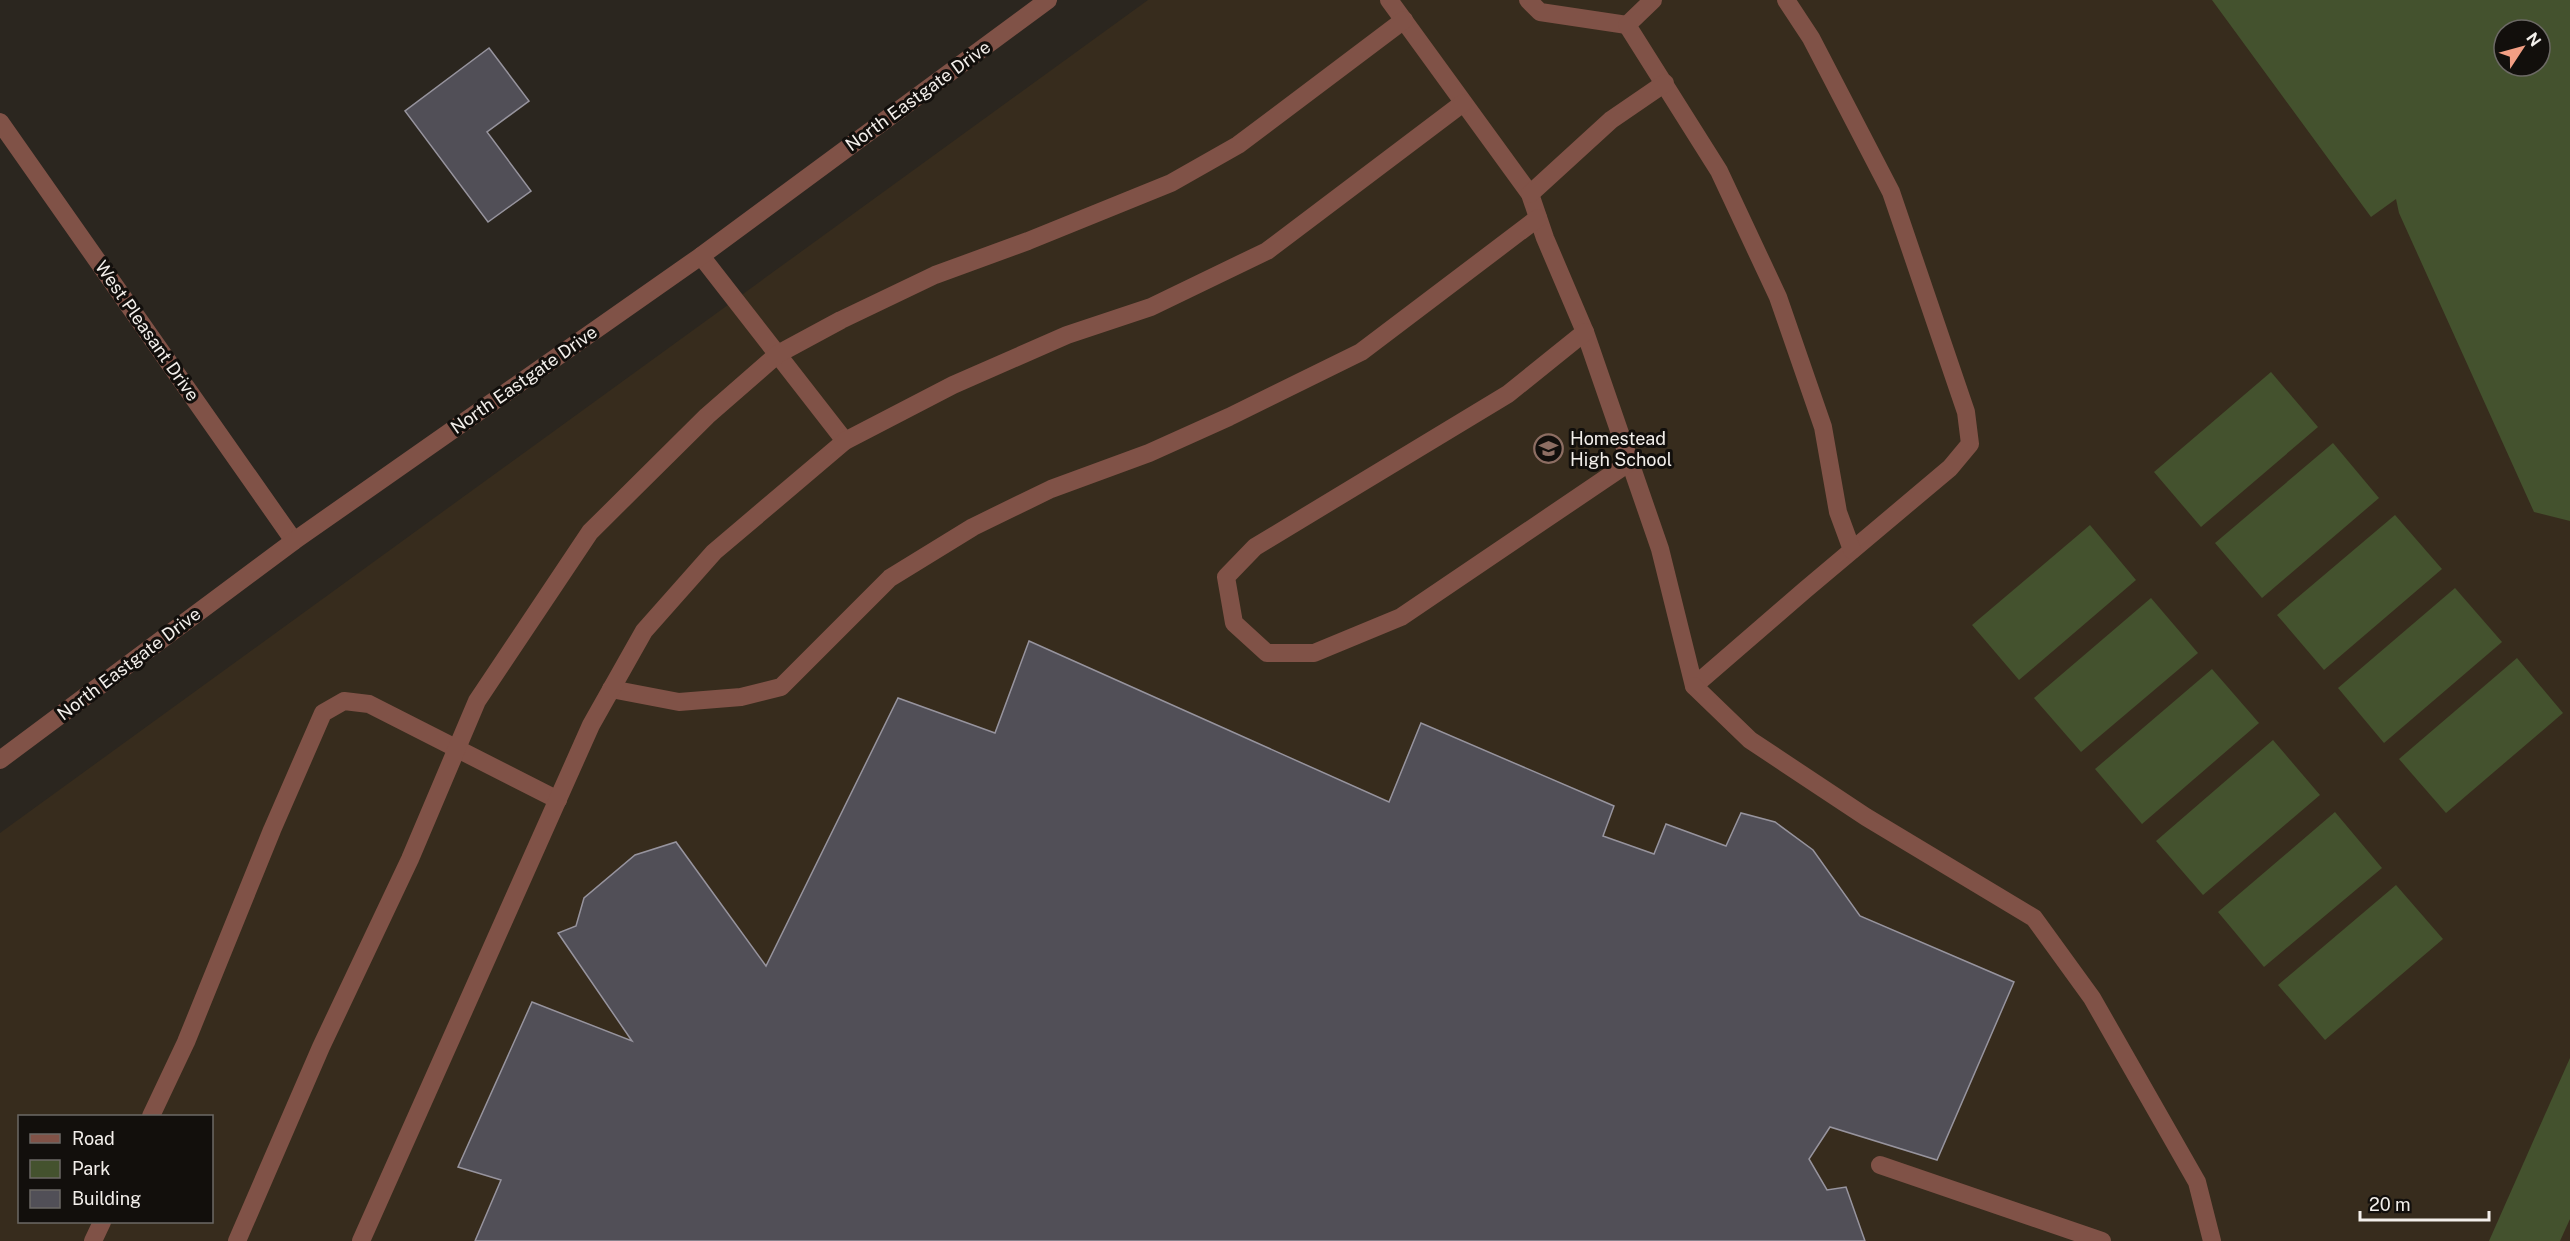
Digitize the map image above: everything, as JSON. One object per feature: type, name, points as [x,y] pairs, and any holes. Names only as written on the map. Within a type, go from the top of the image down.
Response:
[{"type":"street","name":"North Eastgate Drive","points":[[0,760],[294,541],[701,256],[1048,0]]},
{"type":"street","points":[[1389,0],[1530,194],[1586,332],[1660,549],[1694,687],[1750,740],[1866,817],[2034,918],[2092,998],[2197,1182],[2212,1241]]},
{"type":"street","points":[[1528,0],[1540,12],[1627,25],[1719,171],[1778,297],[1823,427],[1838,512],[1852,550]]},
{"type":"street","points":[[1627,25],[1653,0]]},
{"type":"street","points":[[1694,687],[1950,468],[1970,444],[1966,412],[1891,192],[1811,38],[1786,0]]},
{"type":"street","points":[[237,1241],[321,1047],[410,859],[477,701],[590,532],[707,416],[778,354],[841,320],[935,275],[1028,241],[1171,183],[1238,145],[1404,20]]},
{"type":"street","points":[[1530,194],[1611,120],[1665,83]]},
{"type":"street","points":[[361,1241],[591,725],[644,631],[714,552],[845,441],[953,385],[1067,335],[1151,307],[1267,251],[1462,103]]},
{"type":"street","name":"West Pleasant Drive","points":[[0,122],[294,541]]},
{"type":"street","points":[[611,690],[679,702],[741,697],[781,687],[890,578],[973,527],[1051,489],[1149,453],[1229,417],[1361,352],[1538,218]]},
{"type":"street","points":[[701,256],[845,441]]},
{"type":"street","points":[[1586,332],[1508,394],[1255,547],[1226,577],[1234,623],[1267,653],[1314,653],[1401,617],[1630,462]]},
{"type":"street","points":[[151,1115],[186,1042],[323,713],[344,701],[369,704],[558,800]]},
{"type":"street","points":[[1880,1165],[2102,1241]]},
{"type":"street","points":[[93,1241],[101,1223]]},
{"type":"shaded area","name":"Homestead High School","points":[[1148,0],[2570,0],[2570,1241],[0,1241],[0,833]]},
{"type":"green space","points":[[2212,0],[2570,0],[2570,521],[2534,512],[2399,213],[2396,199],[2371,217]]},
{"type":"green space","points":[[2271,372],[2318,427],[2201,527],[2154,472]]},
{"type":"green space","points":[[2333,443],[2379,498],[2262,598],[2215,543]]},
{"type":"green space","points":[[2395,515],[2442,569],[2324,670],[2277,615]]},
{"type":"green space","points":[[2090,525],[2136,580],[2019,680],[1972,625]]},
{"type":"green space","points":[[2455,588],[2502,642],[2384,743],[2338,688]]},
{"type":"green space","points":[[2151,598],[2198,653],[2081,752],[2034,698]]},
{"type":"green space","points":[[2517,658],[2563,713],[2446,813],[2399,759]]},
{"type":"green space","points":[[2212,669],[2259,723],[2142,824],[2095,769]]},
{"type":"green space","points":[[2273,740],[2320,795],[2203,895],[2156,841]]},
{"type":"green space","points":[[2335,812],[2382,868],[2264,967],[2218,912]]},
{"type":"green space","points":[[2396,885],[2443,939],[2325,1040],[2278,985]]},
{"type":"green space","points":[[2570,1058],[2570,1219],[2560,1241],[2489,1241]]},
{"type":"building","points":[[489,48],[529,101],[487,132],[531,191],[488,222],[405,111]]},
{"type":"building","points":[[1029,641],[1389,802],[1421,723],[1614,806],[1603,836],[1654,854],[1666,824],[1726,846],[1741,813],[1775,822],[1813,850],[1860,916],[2014,982],[1937,1160],[1830,1127],[1809,1159],[1827,1190],[1846,1187],[1865,1241],[475,1241],[501,1180],[458,1167],[532,1002],[632,1041],[558,933],[576,926],[584,898],[635,855],[676,842],[766,966],[898,698],[995,733]]},
{"type":"place","name":"Homestead High School","points":[[1549,449]]}]
